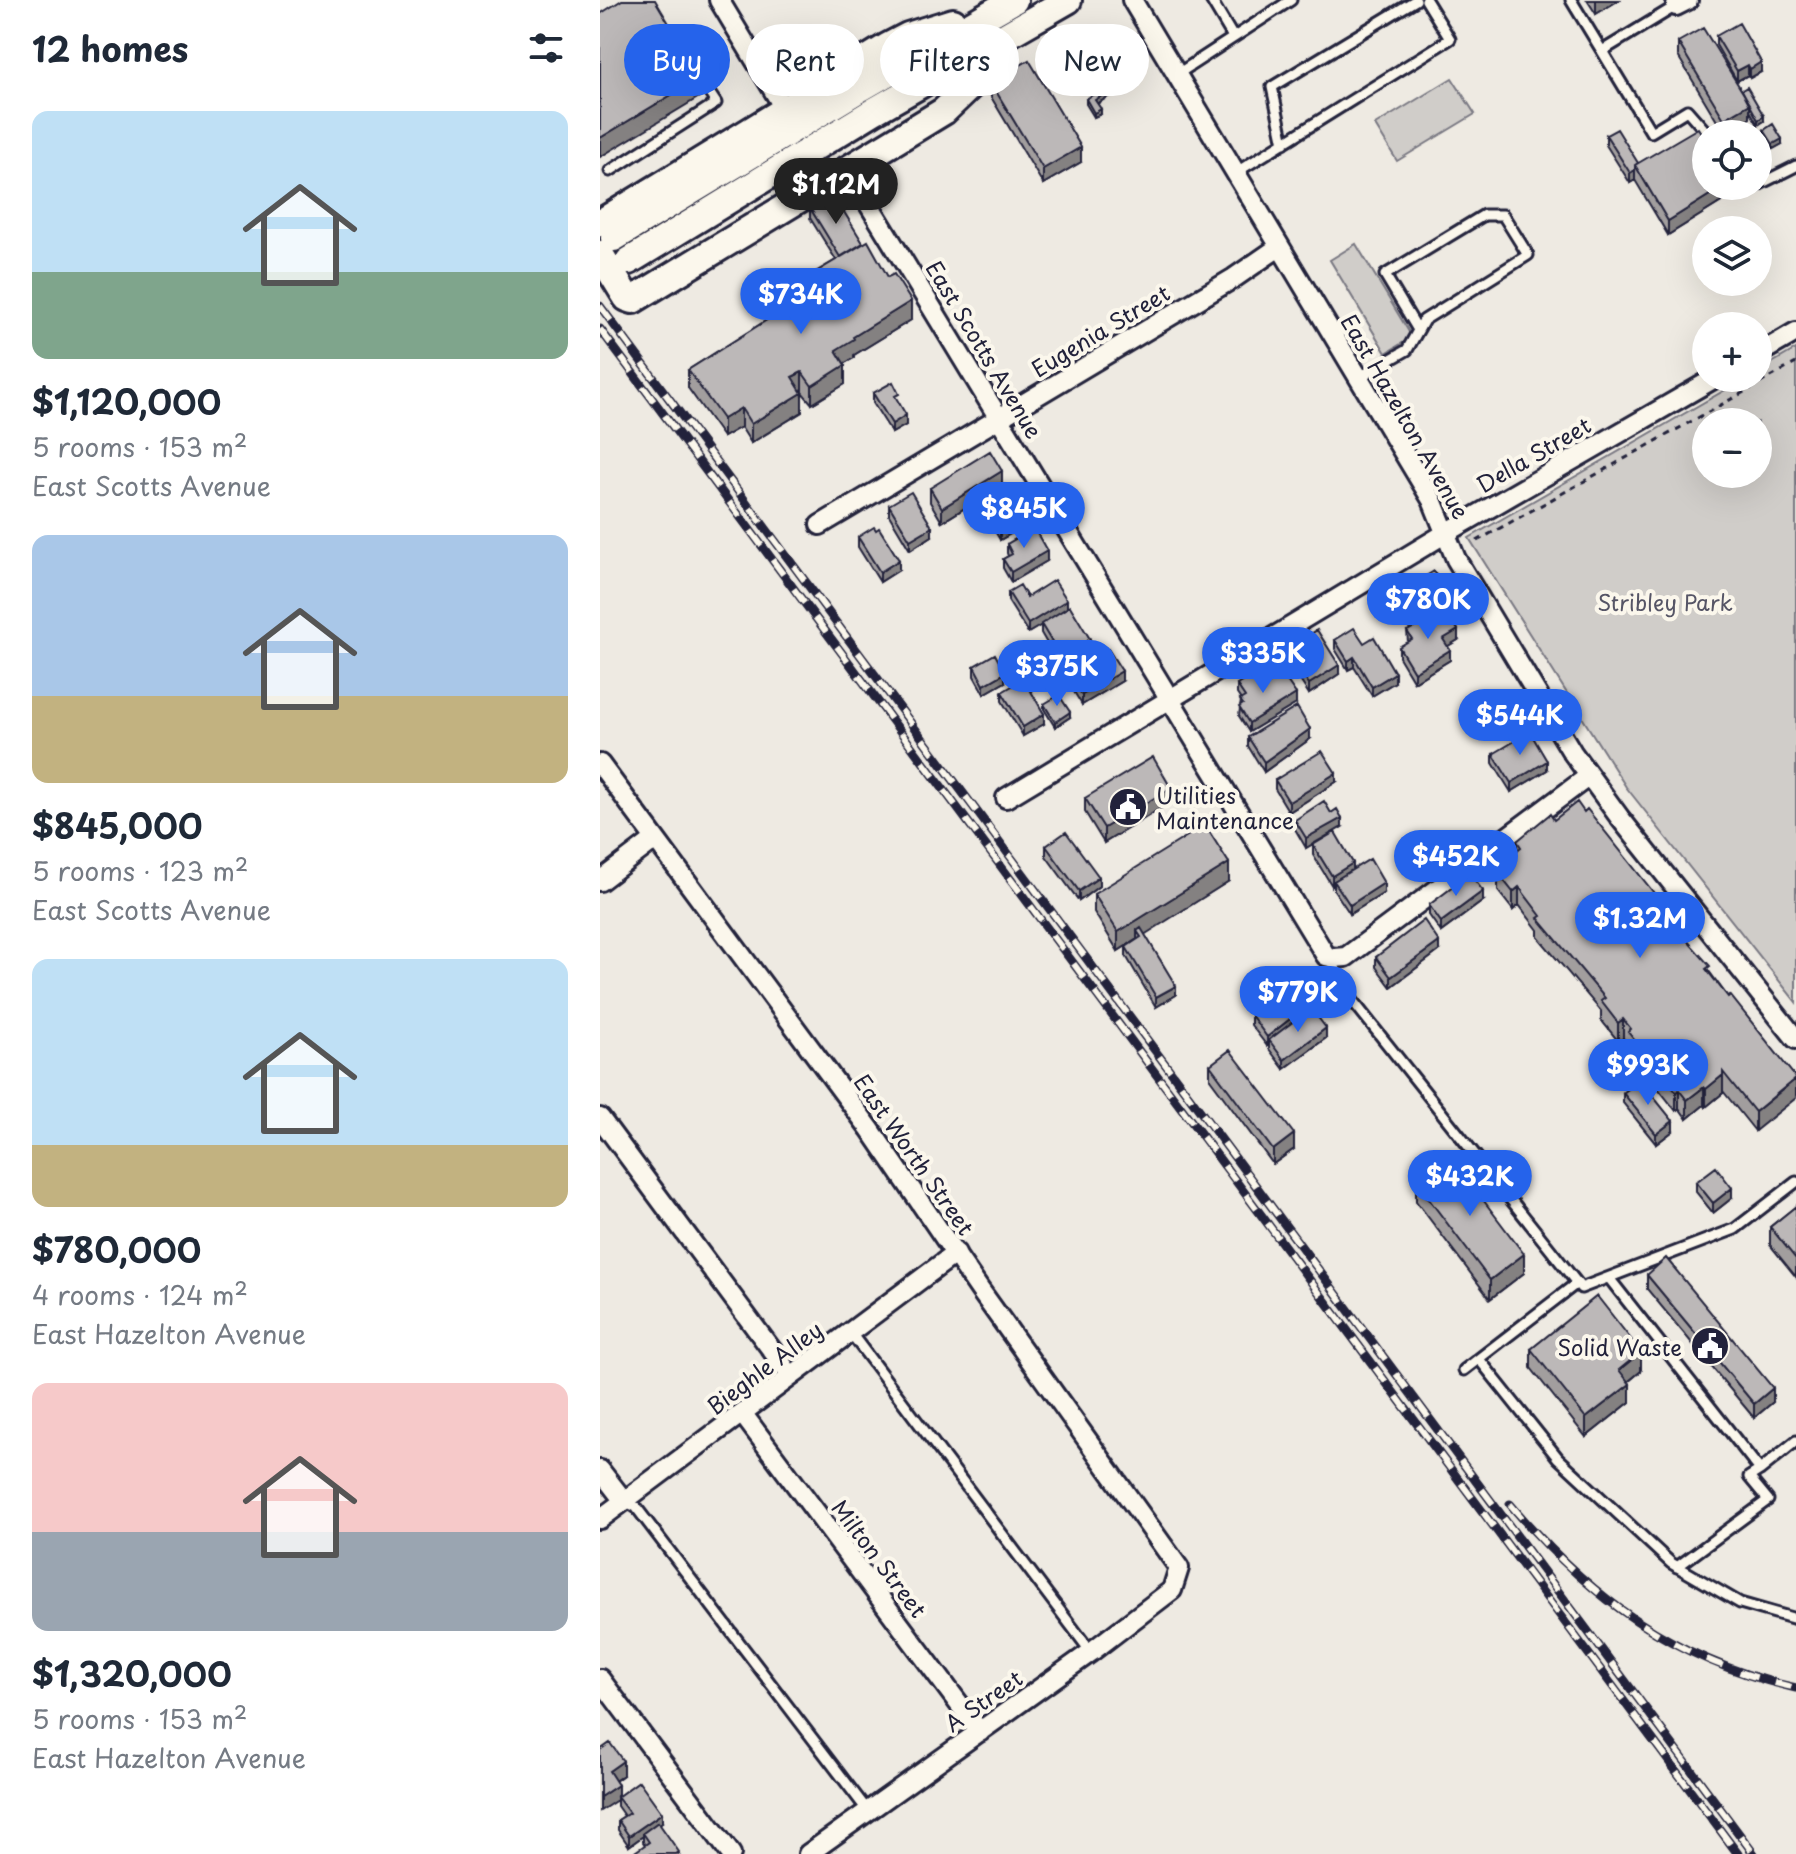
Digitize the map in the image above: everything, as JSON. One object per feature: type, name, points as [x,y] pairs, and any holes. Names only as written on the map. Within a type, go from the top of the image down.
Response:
[{"type":"main road","points":[[605,238],[1014,0]]},
{"type":"main road","points":[[1019,29],[1068,0]]},
{"type":"main road","points":[[605,238],[784,108],[908,36],[961,20],[984,18]]},
{"type":"main road","points":[[629,261],[901,96]]},
{"type":"main road","points":[[605,238],[627,298],[633,300],[944,111],[960,96]]},
{"type":"street","points":[[719,0],[784,108]]},
{"type":"street","name":"East Hazelton Avenue","points":[[1132,0],[1432,500],[1456,559],[1589,776],[1796,1039]]},
{"type":"street","name":"East Scotts Avenue","points":[[848,170],[1322,952],[1334,958]]},
{"type":"street","name":"Eugenia Street","points":[[820,525],[1234,278],[1279,247]]},
{"type":"street","points":[[1772,346],[1796,332]]},
{"type":"street","name":"Della Street","points":[[1006,798],[1446,533],[1692,391]]},
{"type":"street","name":"East Worth Street","points":[[600,764],[870,1129],[1174,1558],[1179,1568],[1178,1578]]},
{"type":"street","points":[[1334,958],[1346,957],[1589,776]]},
{"type":"street","points":[[600,881],[655,839]]},
{"type":"street","points":[[600,1118],[791,1376]]},
{"type":"street","name":"Bieghle Alley","points":[[600,1519],[956,1253]]},
{"type":"street","name":"Milton Street","points":[[742,1413],[980,1732]]},
{"type":"street","points":[[600,1470],[624,1501]]},
{"type":"street","name":"A Street","points":[[808,1854],[1091,1652],[1172,1590],[1178,1578]]},
{"type":"street","points":[[600,1679],[731,1854]]},
{"type":"lane","points":[[1211,0],[1233,37]]},
{"type":"lane","points":[[1176,75],[1291,0]]},
{"type":"lane","points":[[1284,143],[1272,87],[1416,0]]},
{"type":"lane","points":[[1235,173],[1450,39],[1426,0]]},
{"type":"lane","points":[[1571,0],[1651,132],[1687,110],[1696,120]]},
{"type":"lane","points":[[1602,51],[1682,3]]},
{"type":"lane","points":[[610,171],[716,103],[712,96]]},
{"type":"lane","points":[[1772,178],[1796,166]]},
{"type":"lane","points":[[1358,378],[1407,350],[1424,320],[1528,255],[1503,215],[1484,215],[1385,275],[1418,330]]},
{"type":"lane","points":[[1334,958],[1337,981],[1581,1288],[1735,1229],[1796,1182]]},
{"type":"lane","points":[[1609,1278],[1760,1470]]},
{"type":"lane","points":[[1464,1370],[1577,1283]]},
{"type":"lane","points":[[850,1332],[1091,1652]]},
{"type":"lane","points":[[1479,1359],[1558,1458],[1677,1567],[1740,1603],[1796,1619]]},
{"type":"lane","points":[[1677,1567],[1768,1500],[1749,1477],[1792,1444],[1796,1456]]},
{"type":"lane","points":[[624,1501],[636,1507],[867,1810]]},
{"type":"path","points":[[1477,541],[1796,363]]},
{"type":"green space","points":[[1452,78],[1475,114],[1397,161],[1375,125]]},
{"type":"green space","points":[[1356,244],[1412,337],[1386,353],[1330,260]]},
{"type":"green space","name":"Stribley Park","points":[[1796,349],[1796,1002],[1626,787],[1469,538],[1692,409],[1692,488],[1772,488],[1772,408],[1694,408],[1722,392],[1772,392],[1772,363]]},
{"type":"building","points":[[622,0],[655,0],[669,24],[624,24],[624,96],[670,96],[600,138],[600,14]]},
{"type":"building","points":[[1739,23],[1761,62],[1750,69],[1748,65],[1737,71],[1716,36]]},
{"type":"building","points":[[1703,28],[1750,104],[1724,119],[1678,42]]},
{"type":"building","points":[[1029,60],[1035,70],[1035,96],[1051,96],[1081,147],[1043,169],[999,96],[1019,96],[1019,66]]},
{"type":"building","points":[[1747,87],[1764,116],[1758,120],[1742,90]]},
{"type":"building","points":[[1101,96],[1095,100],[1101,109],[1094,113],[1086,99]]},
{"type":"building","points":[[1772,125],[1782,139],[1773,144],[1772,142]]},
{"type":"building","points":[[1617,129],[1638,163],[1630,173],[1606,135]]},
{"type":"building","points":[[1692,132],[1692,200],[1702,200],[1668,221],[1635,165]]},
{"type":"building","points":[[833,194],[863,243],[840,257],[810,208]]},
{"type":"building","points":[[868,241],[888,277],[894,274],[911,301],[836,350],[845,365],[812,386],[802,372],[792,377],[802,393],[751,424],[741,408],[723,419],[688,370],[773,316],[767,306],[796,289],[794,285]]},
{"type":"building","points":[[893,382],[899,394],[895,396],[906,415],[892,424],[873,393]]},
{"type":"building","points":[[990,451],[1002,471],[942,508],[930,488]]},
{"type":"building","points":[[911,492],[932,527],[910,540],[889,505]]},
{"type":"building","points":[[1013,494],[1026,515],[1000,531],[988,510]]},
{"type":"building","points":[[874,527],[876,530],[879,528],[899,560],[880,572],[858,537]]},
{"type":"building","points":[[1034,528],[1047,551],[1011,572],[1003,559],[1012,554],[1007,544]]},
{"type":"building","points":[[1434,571],[1446,590],[1404,615],[1395,599],[1397,594]]},
{"type":"building","points":[[1054,580],[1067,600],[1028,624],[1008,592],[1020,585],[1027,597]]},
{"type":"building","points":[[1070,606],[1090,639],[1071,651],[1067,643],[1056,649],[1041,624]]},
{"type":"building","points":[[1446,610],[1458,630],[1443,639],[1450,650],[1414,672],[1399,647],[1412,639],[1407,631]]},
{"type":"building","points":[[1354,628],[1364,643],[1374,637],[1395,673],[1372,687],[1354,657],[1348,661],[1335,640]]},
{"type":"building","points":[[1317,630],[1339,665],[1309,684],[1301,672],[1314,664],[1299,642]]},
{"type":"building","points":[[1108,649],[1122,671],[1082,695],[1068,673]]},
{"type":"building","points":[[995,654],[1005,673],[984,685],[974,666]]},
{"type":"building","points":[[1259,671],[1267,684],[1283,675],[1296,694],[1249,723],[1239,707],[1243,704],[1240,700],[1245,697],[1237,685]]},
{"type":"building","points":[[1024,679],[1044,714],[1023,727],[1002,692]]},
{"type":"building","points":[[1059,695],[1070,712],[1055,722],[1044,704]]},
{"type":"building","points":[[1297,707],[1310,729],[1264,762],[1248,737]]},
{"type":"building","points":[[1530,732],[1547,761],[1511,783],[1493,754]]},
{"type":"building","points":[[1322,751],[1336,773],[1289,802],[1275,780]]},
{"type":"building","points":[[1153,757],[1171,788],[1104,828],[1085,798]]},
{"type":"building","points":[[1324,801],[1331,813],[1337,809],[1342,818],[1306,838],[1295,820]]},
{"type":"building","points":[[1577,802],[1584,812],[1587,809],[1681,927],[1678,930],[1710,966],[1706,969],[1796,1078],[1755,1112],[1723,1072],[1706,1089],[1704,1087],[1687,1100],[1679,1090],[1676,1092],[1628,1032],[1631,1029],[1623,1019],[1618,1023],[1601,1001],[1605,998],[1538,918],[1541,916],[1519,887],[1513,892],[1498,873],[1503,868],[1500,864],[1521,847],[1517,841],[1550,814],[1554,820]]},
{"type":"building","points":[[1205,825],[1229,863],[1118,932],[1094,894]]},
{"type":"building","points":[[1066,832],[1099,877],[1079,891],[1046,846]]},
{"type":"building","points":[[1335,832],[1353,863],[1332,876],[1313,845]]},
{"type":"building","points":[[1370,859],[1384,883],[1350,905],[1334,881]]},
{"type":"building","points":[[1470,874],[1483,891],[1441,922],[1429,905]]},
{"type":"building","points":[[1424,920],[1439,942],[1391,977],[1376,957]]},
{"type":"building","points":[[1141,928],[1176,986],[1156,997],[1126,947],[1141,937],[1137,931]]},
{"type":"building","points":[[1292,983],[1309,1004],[1267,1037],[1251,1015]]},
{"type":"building","points":[[1311,1008],[1326,1028],[1284,1060],[1269,1040]]},
{"type":"building","points":[[1230,1050],[1294,1134],[1273,1150],[1210,1065]]},
{"type":"building","points":[[1640,1080],[1673,1121],[1656,1134],[1623,1093]]},
{"type":"building","points":[[1450,1156],[1524,1254],[1490,1280],[1416,1182]]},
{"type":"building","points":[[1716,1167],[1732,1188],[1713,1203],[1696,1182]]},
{"type":"building","points":[[1796,1206],[1796,1259],[1770,1227]]},
{"type":"building","points":[[1666,1258],[1773,1388],[1754,1404],[1647,1275]]},
{"type":"building","points":[[1597,1296],[1641,1352],[1619,1370],[1630,1384],[1586,1418],[1531,1349]]},
{"type":"building","points":[[610,1743],[623,1761],[609,1771],[618,1785],[600,1797],[600,1750]]},
{"type":"building","points":[[639,1781],[662,1813],[629,1836],[618,1820],[629,1813],[617,1797]]},
{"type":"building","points":[[658,1822],[679,1852],[632,1854],[649,1842],[643,1833]]},
{"type":"railway","points":[[600,306],[1754,1854]]},
{"type":"railway","points":[[600,329],[1738,1854]]},
{"type":"railway","points":[[1510,1504],[1571,1568],[1637,1621],[1711,1661],[1796,1688]]},
{"type":"place","name":"Utilities Maintenance","points":[[1128,807]]},
{"type":"place","name":"Solid Waste","points":[[1710,1346]]}]
